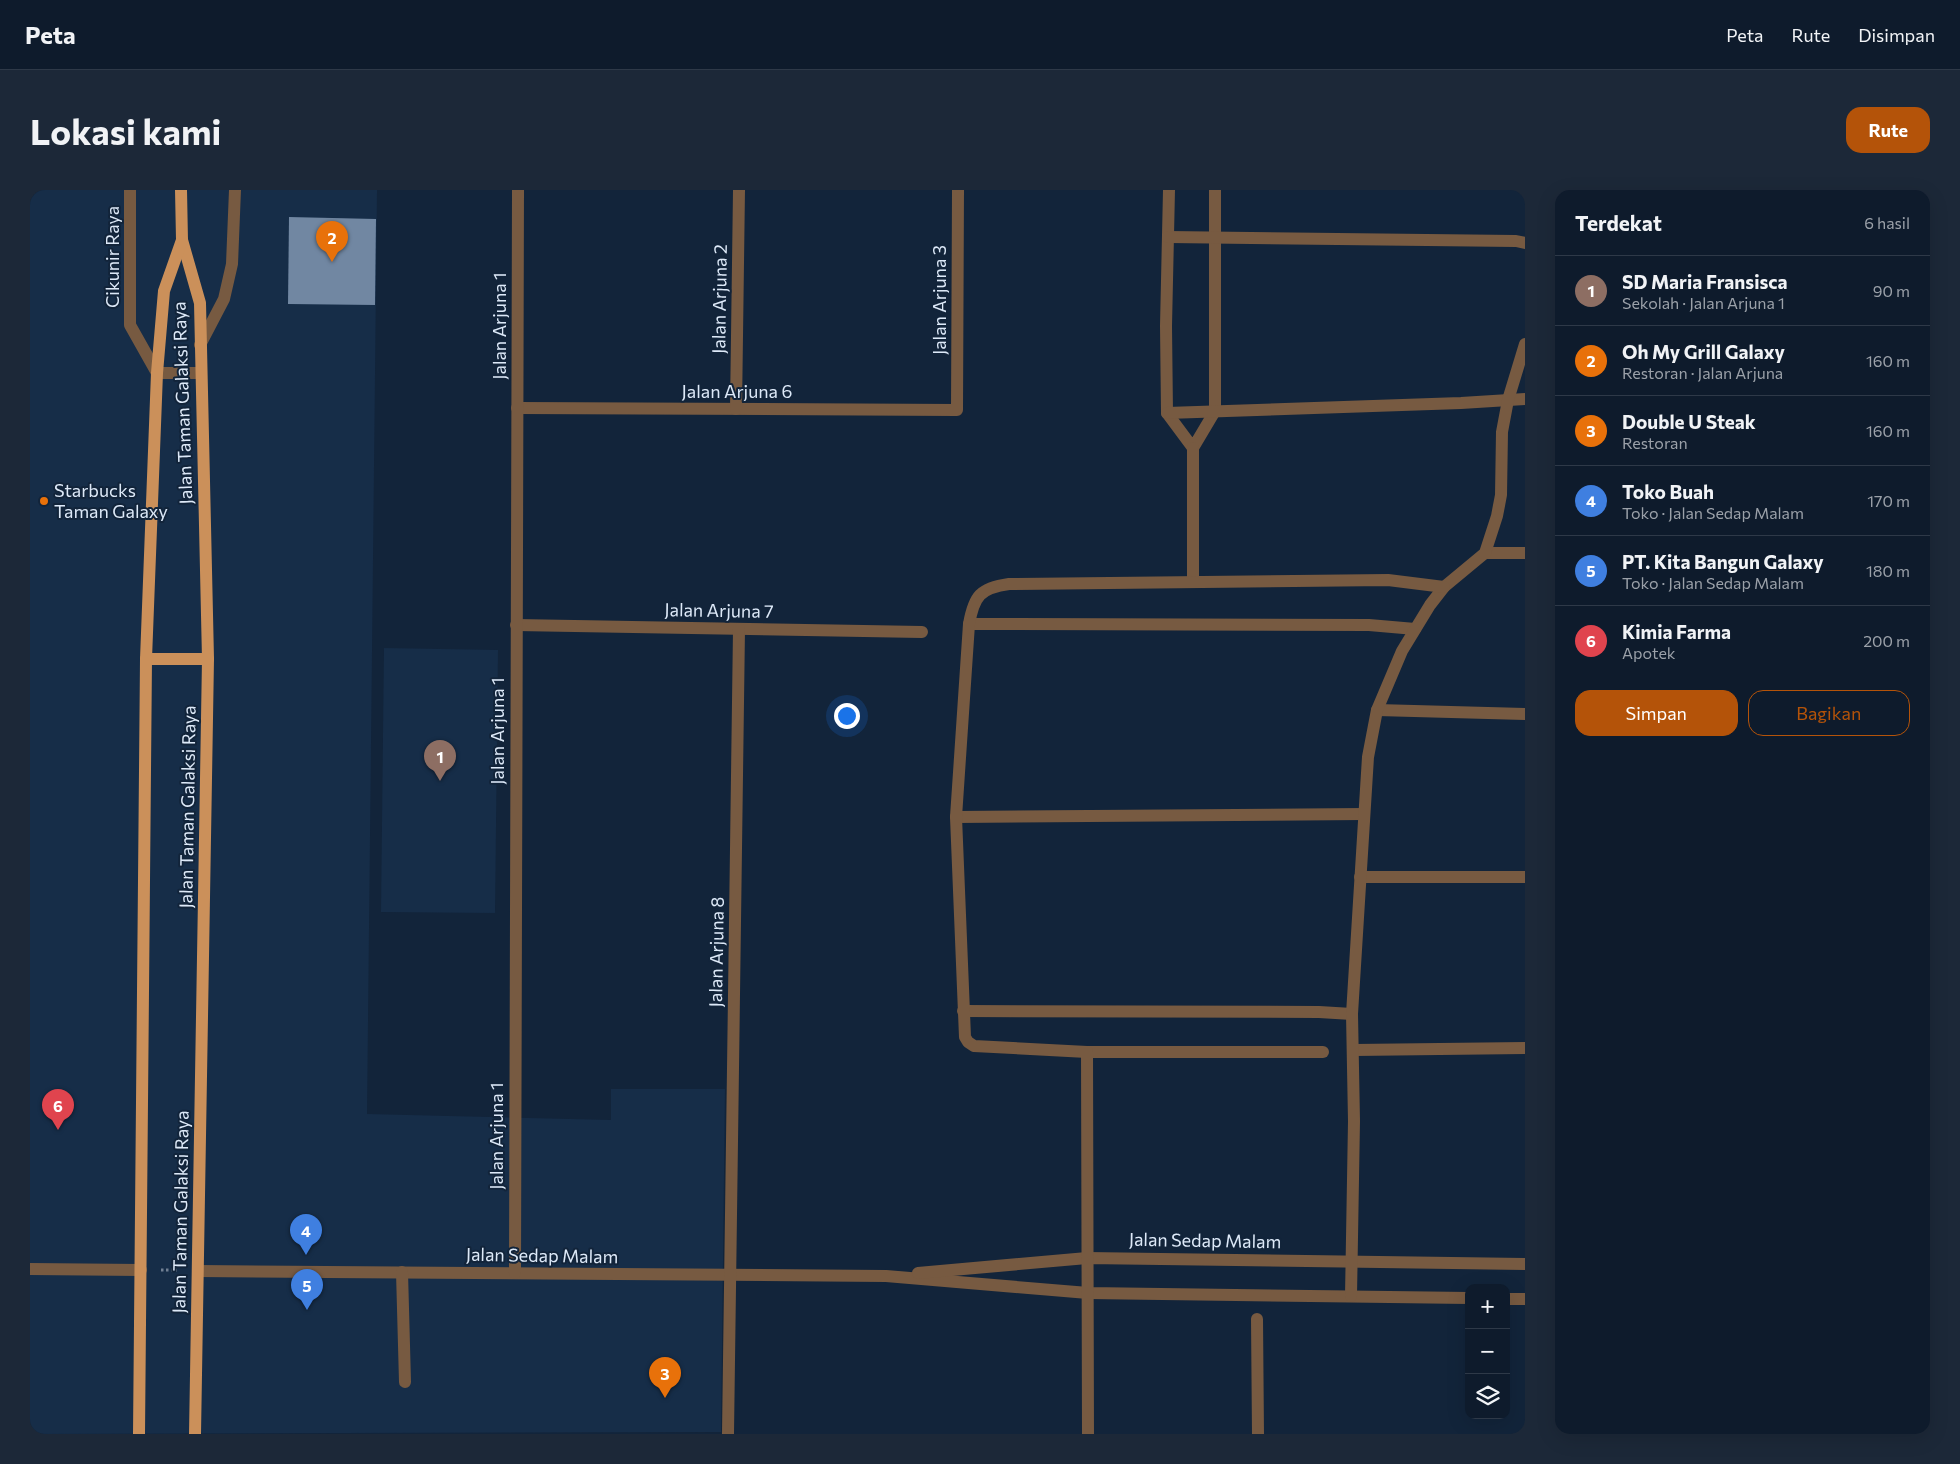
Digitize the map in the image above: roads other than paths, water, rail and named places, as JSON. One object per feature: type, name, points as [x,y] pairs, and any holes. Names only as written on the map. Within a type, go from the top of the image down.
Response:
[{"type":"main road","points":[[181,190],[182,240]]},
{"type":"main road","name":"Jalan Taman Galaksi Raya","points":[[182,240],[200,303],[208,660],[195,1434]]},
{"type":"main road","name":"Jalan Taman Galaksi Raya","points":[[139,1434],[146,659],[157,374],[164,291],[182,240]]},
{"type":"main road","points":[[146,659],[208,660]]},
{"type":"street","name":"Cikunir Raya","points":[[130,190],[130,325],[157,374]]},
{"type":"street","points":[[200,346],[224,299],[232,264],[235,190]]},
{"type":"street","name":"Jalan Arjuna 1","points":[[515,1273],[518,190]]},
{"type":"street","name":"Jalan Arjuna 2","points":[[736,409],[739,190]]},
{"type":"street","name":"Jalan Arjuna 3","points":[[957,410],[958,190]]},
{"type":"street","points":[[1169,190],[1167,413],[1193,448]]},
{"type":"street","points":[[1192,581],[1193,448],[1215,411],[1214,190]]},
{"type":"street","points":[[1168,237],[1516,241],[1525,243]]},
{"type":"street","points":[[1351,1296],[1354,1050],[1352,1014],[1368,757],[1377,710],[1402,651],[1444,586],[1485,553],[1497,516],[1500,495],[1502,432],[1508,400],[1525,344]]},
{"type":"street","points":[[157,374],[201,373]]},
{"type":"street","points":[[1167,413],[1452,404],[1525,399]]},
{"type":"street","name":"Jalan Arjuna 6","points":[[517,408],[957,410]]},
{"type":"street","points":[[1485,553],[1525,553]]},
{"type":"street","points":[[1323,1052],[1087,1052],[974,1046],[968,1042],[965,1037],[963,1011],[956,818],[969,624],[972,609],[976,598],[988,588],[998,586],[1192,581],[1388,580],[1444,586]]},
{"type":"street","points":[[969,624],[1369,625],[1415,629]]},
{"type":"street","name":"Jalan Arjuna 7","points":[[516,625],[922,632]]},
{"type":"street","name":"Jalan Arjuna 8","points":[[728,1434],[739,629]]},
{"type":"street","points":[[1377,710],[1525,714]]},
{"type":"street","points":[[956,818],[1364,814]]},
{"type":"street","points":[[1360,877],[1525,877]]},
{"type":"street","points":[[963,1011],[1319,1012],[1352,1014]]},
{"type":"street","points":[[1354,1050],[1525,1048]]},
{"type":"street","points":[[1087,1052],[1088,1434]]},
{"type":"street","name":"Jalan Sedap Malam","points":[[886,1276],[1087,1258],[1351,1260],[1525,1264]]},
{"type":"street","points":[[30,1269],[140,1270]]},
{"type":"street","name":"Jalan Sedap Malam","points":[[198,1271],[886,1276],[1088,1293],[1465,1298]]},
{"type":"street","points":[[402,1272],[404,1382]]},
{"type":"street","points":[[1510,1299],[1525,1299]]},
{"type":"street","points":[[1257,1319],[1258,1434]]},
{"type":"place","name":"Oh My Grill Galaxy","points":[[332,262]]},
{"type":"place","name":"Starbucks Taman Galaxy","points":[[44,501]]},
{"type":"place","name":"SD Maria Fransisca","points":[[440,781]]},
{"type":"place","name":"Kimia Farma","points":[[58,1130]]},
{"type":"place","name":"Toko Buah","points":[[306,1255]]},
{"type":"place","name":"PT. Kita Bangun Galaxy","points":[[307,1310]]},
{"type":"place","name":"Double U Steak","points":[[665,1398]]}]
